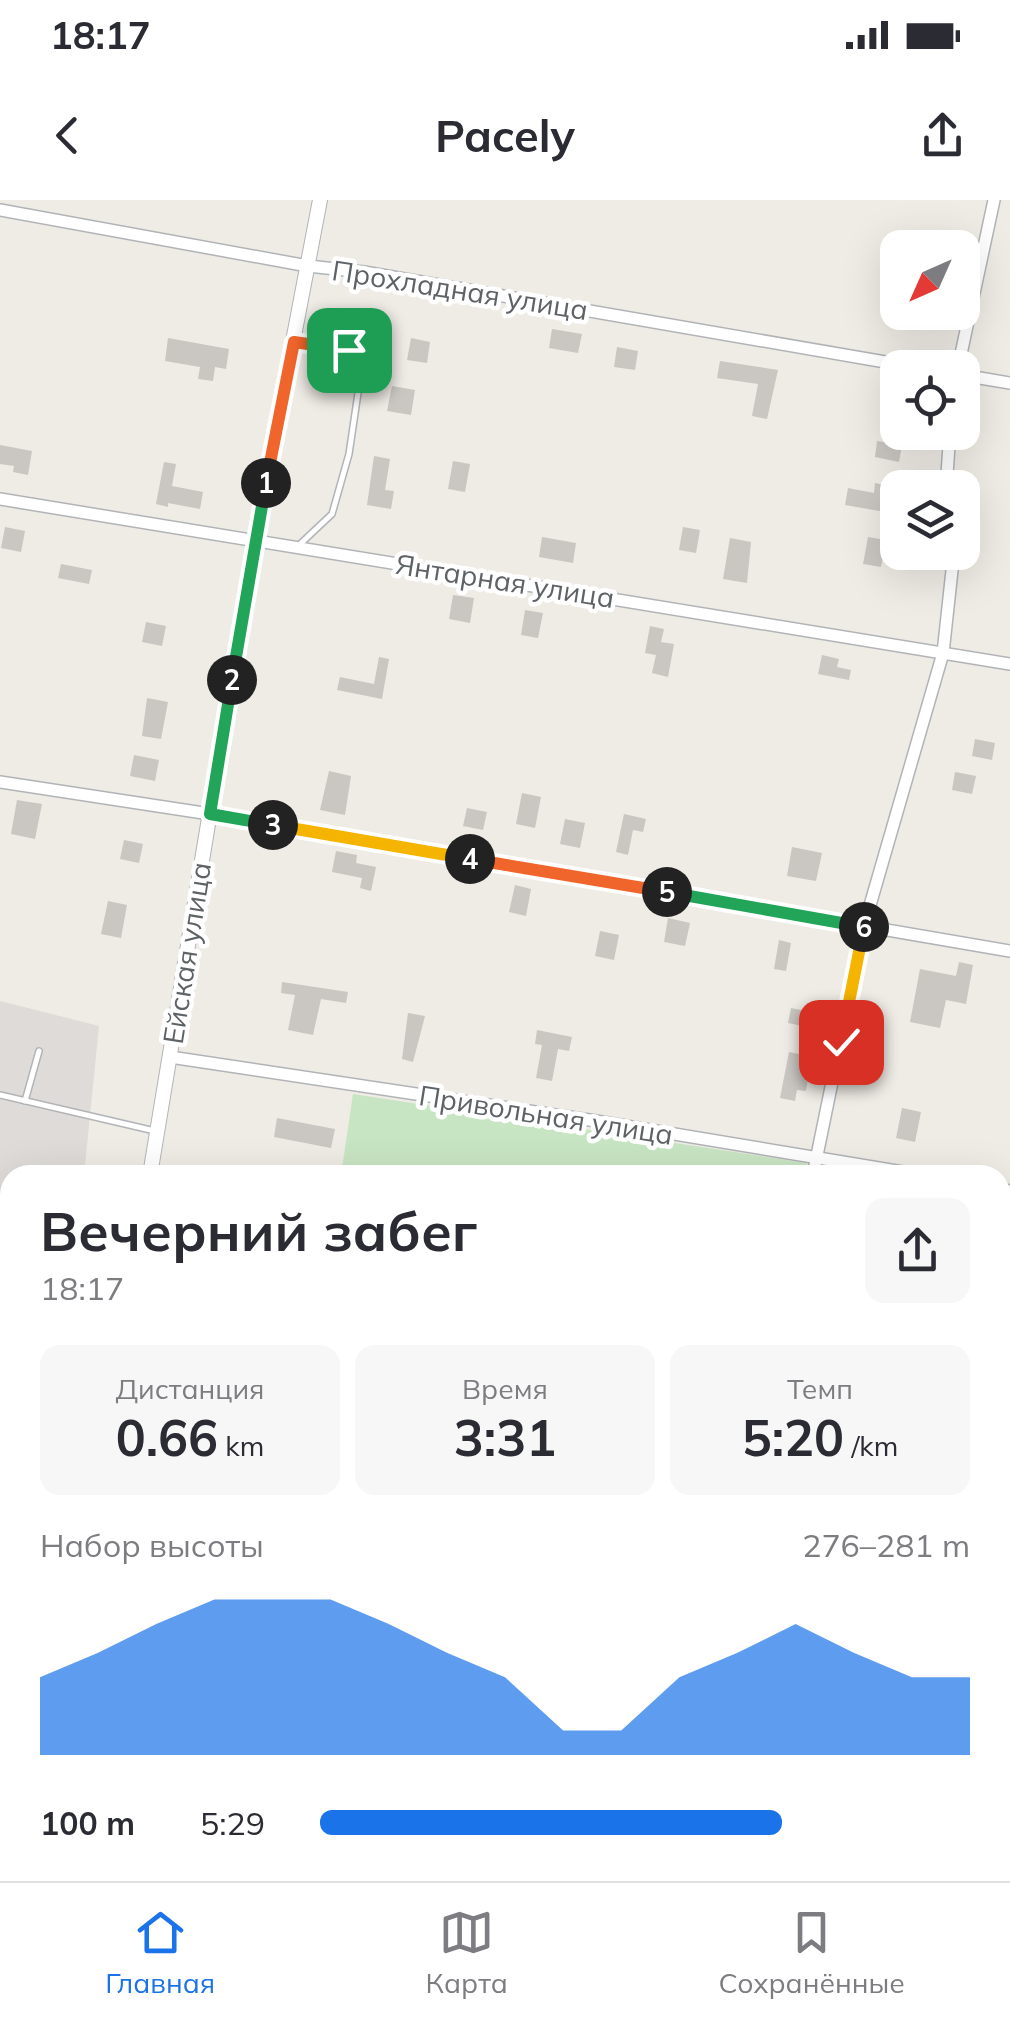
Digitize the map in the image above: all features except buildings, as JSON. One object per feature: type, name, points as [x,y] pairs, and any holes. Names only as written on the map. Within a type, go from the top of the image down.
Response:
[{"type":"street","name":"Ейская улица","points":[[152,1165],[255,540],[320,200]]},
{"type":"street","points":[[962,350],[994,200]]},
{"type":"street","name":"Прохладная улица","points":[[0,210],[308,266],[364,272],[880,361]]},
{"type":"street","points":[[980,378],[1010,383]]},
{"type":"street","name":"Янтарная улица","points":[[0,499],[1010,664]]},
{"type":"street","points":[[816,1165],[864,926],[943,653],[952,570]]},
{"type":"street","points":[[0,782],[210,814],[1010,951]]},
{"type":"street","name":"Привольная улица","points":[[170,1057],[864,1165]]},
{"type":"lane","points":[[294,342],[349,350],[360,356],[362,366],[349,454],[332,514],[321,528],[295,547]]},
{"type":"lane","points":[[26,1101],[39,1050]]},
{"type":"lane","points":[[0,1095],[158,1132]]},
{"type":"shaded area","points":[[0,1001],[99,1026],[85,1165],[0,1165]]},
{"type":"green space","points":[[353,1094],[807,1165],[342,1165]]},
{"type":"route","points":[[349,350],[294,342],[255,540],[210,814],[864,926],[841,1042]]}]
